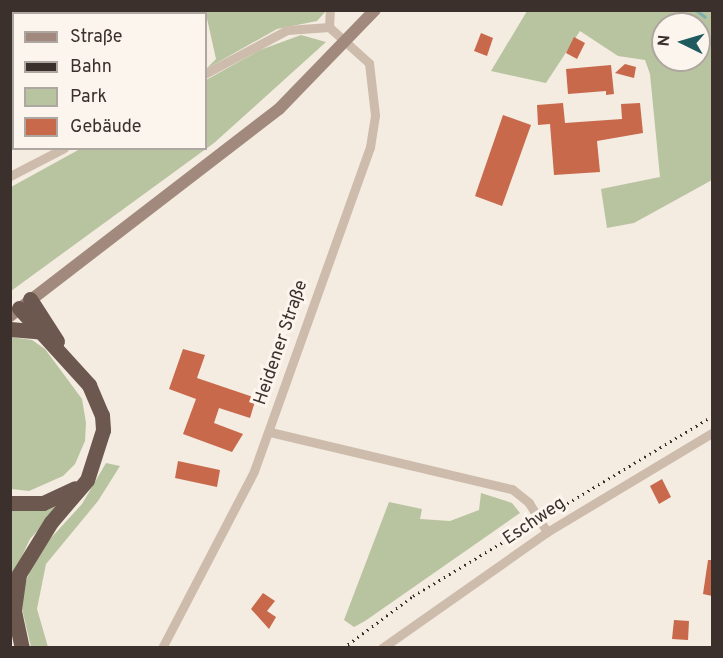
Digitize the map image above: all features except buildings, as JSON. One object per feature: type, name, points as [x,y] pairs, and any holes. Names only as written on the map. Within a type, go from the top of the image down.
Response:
[{"type":"highway","points":[[20,308],[62,352],[89,385],[102,415],[101,447],[87,480],[51,522],[19,574],[14,611],[21,648]]},
{"type":"highway","points":[[20,308],[49,324],[62,352]]},
{"type":"highway","points":[[10,329],[43,332]]},
{"type":"highway","points":[[10,503],[60,498],[87,480]]},
{"type":"highway","points":[[10,622],[21,648]]},
{"type":"main road","points":[[20,308],[210,165],[301,90],[348,42],[375,10]]},
{"type":"street","points":[[207,72],[287,30],[329,27],[330,10]]},
{"type":"street","name":"Heidener Straße","points":[[162,648],[238,507],[270,432],[372,139],[372,73],[363,54],[329,27]]},
{"type":"street","points":[[10,176],[60,150]]},
{"type":"street","points":[[270,432],[512,489],[529,503],[547,532]]},
{"type":"street","name":"Eschweg","points":[[382,648],[547,532],[712,433]]},
{"type":"green space","points":[[11,11],[97,11],[12,12],[12,42]]},
{"type":"green space","points":[[200,11],[326,11],[317,21],[277,29],[207,68],[216,59],[207,12]]},
{"type":"green space","points":[[527,11],[712,11],[712,180],[634,223],[607,228],[601,189],[660,177],[650,74],[645,60],[618,56],[580,31],[546,83],[491,71]]},
{"type":"green space","points":[[301,35],[326,42],[207,148],[207,79],[260,50]]},
{"type":"green space","points":[[78,150],[204,150],[11,291],[11,187]]},
{"type":"green space","points":[[11,337],[32,340],[45,349],[82,399],[86,423],[85,441],[75,464],[63,476],[29,491],[11,489]]},
{"type":"green space","points":[[106,463],[120,466],[98,501],[46,564],[37,609],[48,647],[31,647],[22,609],[24,585],[39,551],[82,504]]},
{"type":"green space","points":[[481,493],[512,503],[520,513],[365,621],[354,627],[344,620],[389,502],[422,509],[420,519],[450,521],[479,510]]},
{"type":"green space","points":[[65,501],[30,539],[11,580],[11,509],[37,509]]},
{"type":"railway","points":[[343,648],[413,596],[712,416]]}]
